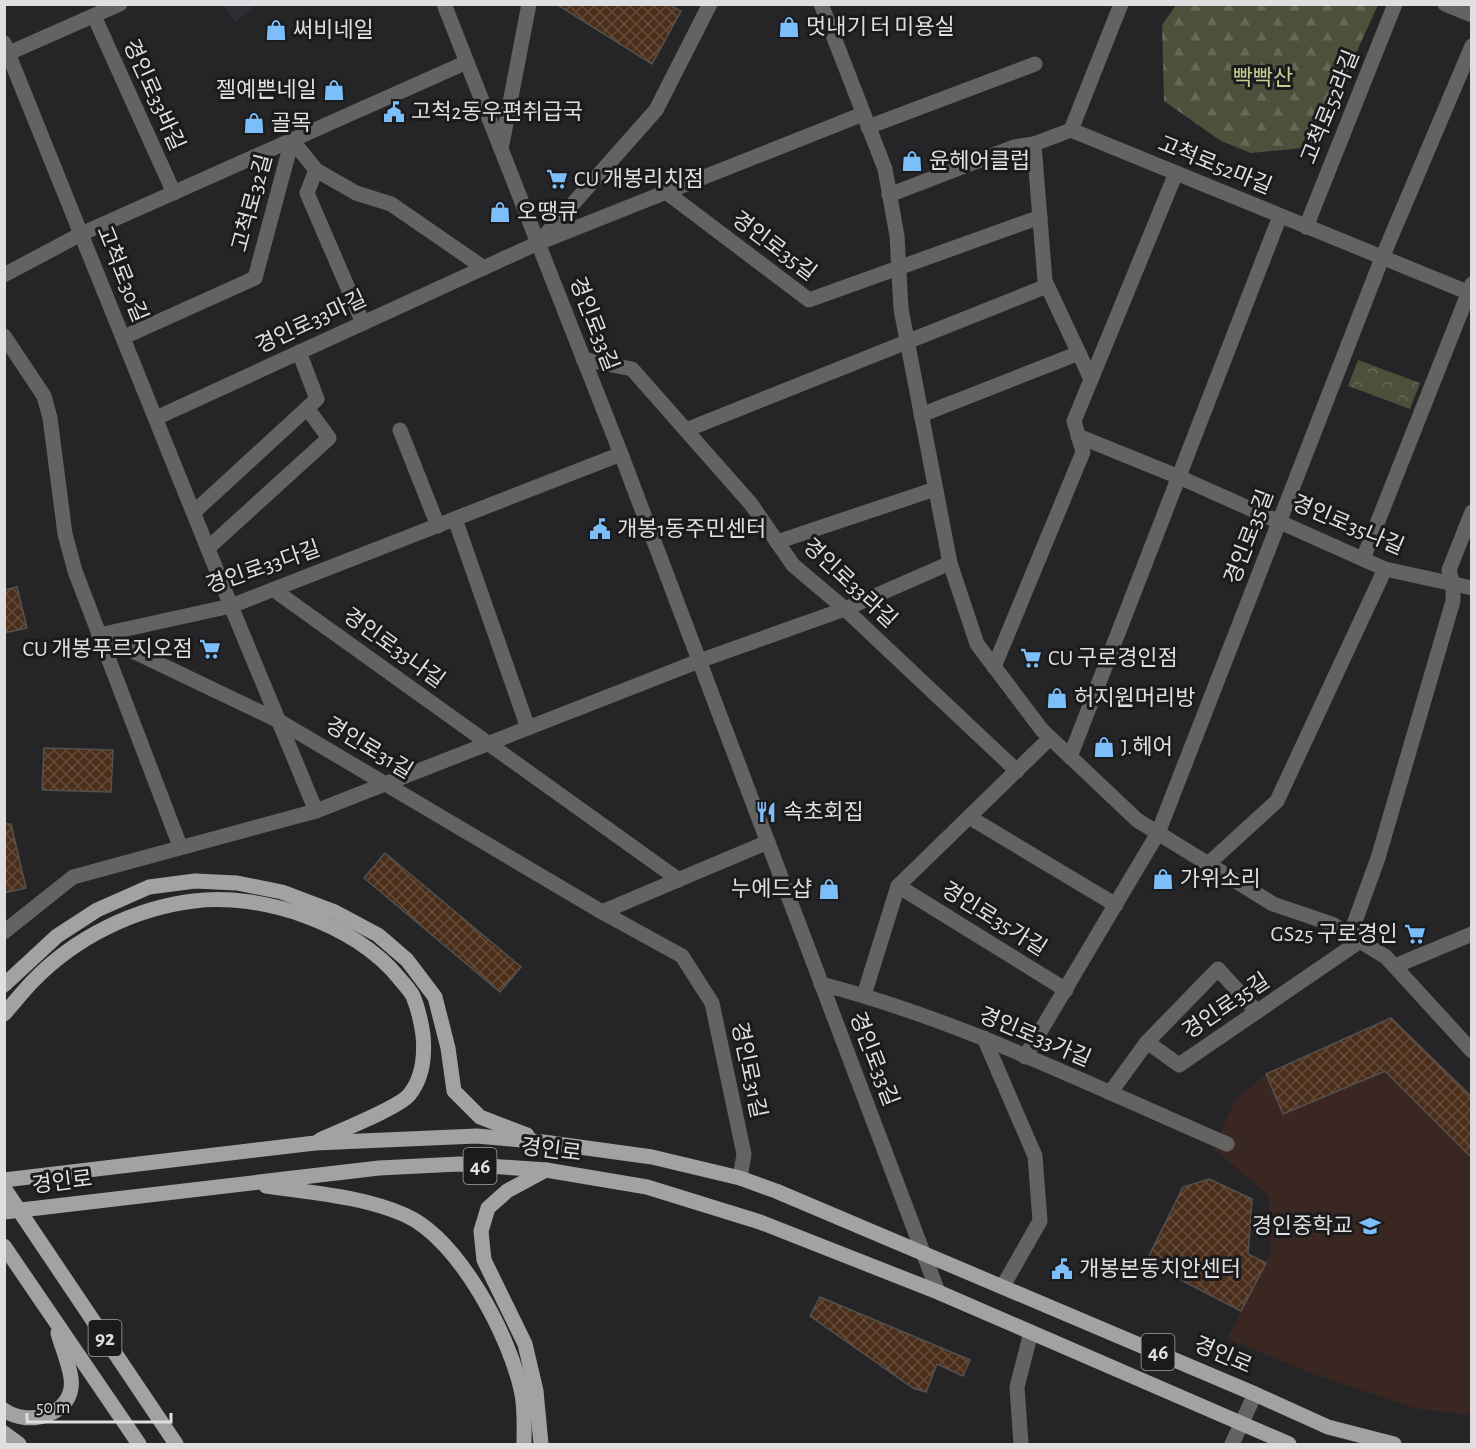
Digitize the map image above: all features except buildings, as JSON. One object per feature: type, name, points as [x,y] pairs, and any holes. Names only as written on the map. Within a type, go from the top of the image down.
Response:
[{"type":"main road","points":[[4,985],[57,936],[97,910],[149,887],[195,881],[237,883],[282,892],[335,912],[378,935],[407,960],[435,998],[448,1048],[454,1091],[480,1118],[543,1142]]},
{"type":"main road","points":[[4,1014],[34,980],[72,947],[110,926],[154,909],[195,900],[234,900],[278,908],[327,924],[367,947],[393,971],[412,994],[421,1019],[424,1047],[422,1072],[408,1096],[385,1110],[315,1143]]},
{"type":"main road","name":"경인로","points":[[4,1180],[315,1143],[477,1136],[543,1142],[652,1157],[740,1178],[1003,1286],[1328,1427],[1394,1444]]},
{"type":"main road","name":"경인로","points":[[4,1212],[379,1168],[459,1164],[546,1170],[647,1187],[760,1221],[938,1292],[1289,1444]]},
{"type":"main road","points":[[4,1166],[34,1231]]},
{"type":"main road","points":[[541,1444],[536,1391],[525,1344],[484,1260],[481,1231],[488,1208],[507,1191],[546,1170]]},
{"type":"main road","points":[[245,1183],[373,1203],[407,1216],[445,1244],[477,1287],[507,1348],[522,1395],[524,1444]]},
{"type":"main road","name":"92","points":[[4,1188],[176,1444]]},
{"type":"main road","name":"92","points":[[6,1249],[139,1444]]},
{"type":"main road","points":[[4,1410],[12,1415],[35,1419],[53,1413],[69,1398],[72,1380],[54,1319]]},
{"type":"main road","points":[[4,1433],[19,1444]]},
{"type":"street","name":"고척로30길","points":[[120,4],[7,48],[231,606],[316,811]]},
{"type":"street","name":"경인로33길","points":[[444,4],[621,454],[938,1292]]},
{"type":"street","points":[[501,149],[529,4]]},
{"type":"street","points":[[538,243],[656,110],[710,4]]},
{"type":"street","points":[[821,4],[885,169],[897,236],[901,309],[935,489],[950,563],[977,644],[1042,730],[1137,820],[1273,904],[1332,924],[1386,957],[1472,1052]]},
{"type":"street","points":[[890,195],[1014,147],[1034,144],[1071,130],[1121,4]]},
{"type":"street","name":"고척로52라길","points":[[1306,226],[1395,4]]},
{"type":"street","points":[[1445,4],[1472,15]]},
{"type":"street","name":"경인로33바길","points":[[94,16],[174,193]]},
{"type":"street","points":[[1382,258],[1472,46]]},
{"type":"street","points":[[4,275],[81,234],[467,62]]},
{"type":"street","points":[[538,243],[666,192],[866,120],[1035,64]]},
{"type":"street","name":"고척로52마길","points":[[1071,130],[1382,258],[1470,290],[1363,559]]},
{"type":"street","points":[[292,140],[316,170],[356,193],[391,204],[484,267]]},
{"type":"street","name":"고척로32길","points":[[123,337],[255,278],[292,140]]},
{"type":"street","points":[[1034,144],[1045,281],[1091,379]]},
{"type":"street","points":[[316,170],[307,193],[363,323]]},
{"type":"street","points":[[994,667],[1083,453],[1074,421],[1176,173]]},
{"type":"street","name":"경인로35길","points":[[666,192],[809,300],[1040,217]]},
{"type":"street","points":[[1070,757],[1280,216]]},
{"type":"street","name":"경인로33마길","points":[[156,418],[538,243]]},
{"type":"street","name":"경인로35길","points":[[1025,1057],[1158,833],[1382,258]]},
{"type":"street","points":[[686,430],[1047,286]]},
{"type":"street","points":[[4,336],[44,396],[50,418],[65,534],[75,571],[180,846]]},
{"type":"street","points":[[194,512],[317,399],[299,352]]},
{"type":"street","points":[[921,415],[1079,353]]},
{"type":"street","name":"경인로33라길","points":[[583,359],[632,369],[751,504],[793,565],[845,609],[1017,771]]},
{"type":"street","points":[[208,548],[328,438],[307,408]]},
{"type":"street","points":[[400,430],[438,526]]},
{"type":"street","name":"경인로35나길","points":[[1078,435],[1179,477],[1385,569],[1472,588]]},
{"type":"street","name":"경인로33다길","points":[[99,635],[231,606],[621,454]]},
{"type":"street","points":[[777,542],[935,489]]},
{"type":"street","points":[[1355,938],[1453,601],[1453,584],[1449,570],[1472,512]]},
{"type":"street","points":[[455,519],[528,728]]},
{"type":"street","points":[[4,932],[73,876],[316,811],[699,661],[845,609],[950,563]]},
{"type":"street","points":[[1208,864],[1277,801],[1385,569]]},
{"type":"street","name":"경인로33나길","points":[[274,590],[679,880]]},
{"type":"street","name":"경인로31길","points":[[99,635],[279,721],[602,912],[682,956],[712,1003],[744,1154],[740,1178]]},
{"type":"street","name":"경인로35가길","points":[[864,995],[898,886],[1050,738]]},
{"type":"street","points":[[969,817],[1116,905]]},
{"type":"street","points":[[602,912],[768,842]]},
{"type":"street","name":"경인로35가길","points":[[898,886],[1066,990]]},
{"type":"street","points":[[1395,966],[1472,934]]},
{"type":"street","name":"경인로35길","points":[[1147,1042],[1179,1065],[1257,1012],[1355,938]]},
{"type":"street","points":[[1110,1093],[1147,1042],[1218,969],[1257,1012]]},
{"type":"street","name":"경인로33가길","points":[[821,984],[864,995],[984,1038],[1227,1144]]},
{"type":"street","points":[[984,1038],[1035,1156],[1040,1221],[1003,1286]]},
{"type":"street","points":[[1021,1444],[1017,1387],[1031,1332]]},
{"type":"street","points":[[1232,1444],[1255,1394]]},
{"type":"shaded area","points":[[223,4],[257,4],[236,22],[223,5]]},
{"type":"shaded area","name":"경인중학교","points":[[1391,1018],[1471,1097],[1471,1415],[1418,1409],[1327,1379],[1227,1339],[1270,1255],[1269,1196],[1213,1148],[1236,1100],[1266,1074]]},
{"type":"green space","name":"빡빡산","points":[[1176,5],[1378,5],[1313,147],[1251,153],[1221,141],[1164,101],[1162,25]]},
{"type":"green space","points":[[1358,360],[1420,383],[1410,409],[1348,386]]},
{"type":"place","name":"멋내기 터 미용실","points":[[789,27]]},
{"type":"place","name":"써비네일","points":[[276,30]]},
{"type":"place","name":"젤예쁜네일","points":[[334,90]]},
{"type":"place","name":"고척2동우편취급국","points":[[394,112]]},
{"type":"place","name":"골목","points":[[254,123]]},
{"type":"place","name":"윤헤어클럽","points":[[912,161]]},
{"type":"place","name":"CU 개봉리치점","points":[[557,179]]},
{"type":"place","name":"오땡큐","points":[[500,212]]},
{"type":"place","name":"개봉1동주민센터","points":[[600,529]]},
{"type":"place","name":"CU 개봉푸르지오점","points":[[210,649]]},
{"type":"place","name":"CU 구로경인점","points":[[1031,658]]},
{"type":"place","name":"허지원머리방","points":[[1057,698]]},
{"type":"place","name":"J.헤어","points":[[1104,747]]},
{"type":"place","name":"속초회집","points":[[766,812]]},
{"type":"place","name":"가위소리","points":[[1163,879]]},
{"type":"place","name":"누에드샵","points":[[829,889]]},
{"type":"place","name":"GS25 구로경인","points":[[1415,934]]},
{"type":"place","name":"경인중학교","points":[[1370,1226]]},
{"type":"place","name":"개봉본동치안센터","points":[[1062,1269]]}]
